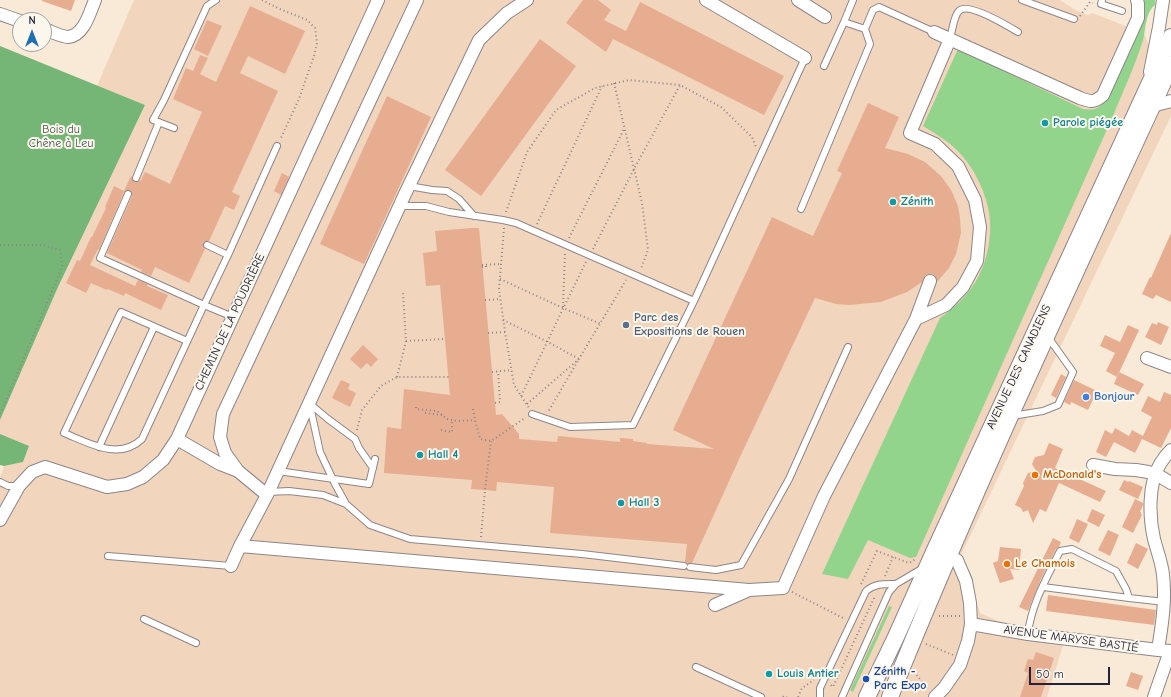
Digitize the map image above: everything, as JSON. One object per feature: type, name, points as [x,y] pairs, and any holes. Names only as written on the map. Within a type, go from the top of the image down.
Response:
[{"type":"main road","name":"AVENUE DES CANADIENS","points":[[866,697],[933,558],[1171,37]]},
{"type":"main road","name":"AVENUE DES CANADIENS","points":[[890,697],[913,640],[933,558],[1010,416],[1171,65]]},
{"type":"street","points":[[52,32],[68,37],[76,35],[81,31],[95,0]]},
{"type":"street","name":"CHEMIN DE LA POUDRIÈRE","points":[[0,524],[0,520],[19,486],[32,472],[45,467],[106,488],[127,484],[143,477],[163,460],[177,439],[378,0]]},
{"type":"street","points":[[238,471],[226,453],[220,437],[223,414],[417,0]]},
{"type":"street","points":[[231,566],[268,494],[399,206],[479,40],[507,12],[527,0]]},
{"type":"street","points":[[706,0],[805,58]]},
{"type":"street","points":[[798,0],[825,17]]},
{"type":"street","points":[[934,32],[1087,101],[1095,101],[1103,95],[1134,29],[1138,18],[1137,0]]},
{"type":"street","points":[[1146,90],[1163,0]]},
{"type":"street","points":[[0,14],[12,18]]},
{"type":"street","points":[[916,320],[946,304],[963,287],[977,261],[980,227],[974,200],[958,166],[935,144],[910,133],[950,39]]},
{"type":"street","points":[[1152,106],[1171,100]]},
{"type":"street","points":[[240,546],[749,590],[783,588],[824,496],[916,320],[930,281]]},
{"type":"street","points":[[1147,358],[1171,366]]},
{"type":"street","points":[[177,439],[220,464],[238,471],[268,494]]},
{"type":"street","points":[[1154,697],[1166,651],[1163,574],[1154,537],[1151,518],[1151,500],[1156,474],[1160,465],[1171,450]]},
{"type":"street","points":[[1093,465],[1156,474],[1171,483]]},
{"type":"street","points":[[933,558],[957,560],[966,581],[971,620],[968,642],[960,665],[944,688],[935,697]]},
{"type":"street","points":[[716,605],[749,590]]},
{"type":"street","name":"AVENUE MARYSE BASTIÉ","points":[[971,620],[1028,634],[1166,651]]},
{"type":"lane","points":[[174,128],[153,120],[164,100],[207,6],[216,0]]},
{"type":"lane","points":[[824,66],[853,0]]},
{"type":"lane","points":[[1022,0],[1074,19]]},
{"type":"lane","points":[[1101,2],[1122,12]]},
{"type":"lane","points":[[800,209],[870,44],[865,29],[873,10],[879,7],[934,32]]},
{"type":"lane","points":[[950,39],[956,15],[960,10],[965,8],[974,10],[1018,32]]},
{"type":"lane","points":[[844,22],[865,29]]},
{"type":"lane","points":[[532,414],[570,427],[633,425],[694,301],[805,58]]},
{"type":"lane","points":[[136,178],[159,122]]},
{"type":"lane","points":[[187,341],[121,312],[64,433],[99,447],[117,449],[127,448],[136,444],[142,439],[277,146]]},
{"type":"lane","points":[[409,186],[447,191],[459,199],[474,216]]},
{"type":"lane","points":[[128,194],[100,258],[233,317]]},
{"type":"lane","points":[[399,206],[426,206],[449,212],[516,223],[694,301]]},
{"type":"lane","points":[[207,245],[228,255]]},
{"type":"lane","points":[[99,447],[154,327]]},
{"type":"lane","points":[[1010,416],[1042,411],[1058,405],[1073,372],[1046,335]]},
{"type":"lane","points":[[268,494],[289,491],[323,495],[346,504],[370,525],[410,539],[582,554],[716,570],[741,565],[789,479],[848,347]]},
{"type":"lane","points":[[310,404],[355,439],[359,448],[373,468]]},
{"type":"lane","points":[[310,404],[320,452],[346,504]]},
{"type":"lane","points":[[278,471],[369,484],[375,458]]},
{"type":"lane","points":[[0,482],[8,486],[19,486]]},
{"type":"lane","points":[[1028,634],[1031,618],[1043,587],[1060,551],[1072,549],[1116,571],[1126,589],[1129,598]]},
{"type":"lane","points":[[108,556],[231,566]]},
{"type":"lane","points":[[842,697],[889,592],[896,584],[933,558]]},
{"type":"lane","points":[[820,697],[820,688],[866,591],[877,584],[896,584]]},
{"type":"lane","points":[[1043,587],[1165,602]]},
{"type":"lane","points":[[144,619],[196,643]]},
{"type":"lane","points":[[696,667],[761,697]]},
{"type":"path","points":[[262,0],[307,20],[315,28],[317,43],[299,98],[277,146]]},
{"type":"path","points":[[1074,19],[1080,16],[1090,2],[1101,2]]},
{"type":"path","points":[[474,409],[480,439],[491,440],[532,414],[514,385],[503,320],[499,289],[504,229],[503,220],[527,152],[556,110],[595,88],[614,83],[629,80],[680,85],[721,107],[752,137],[760,157]]},
{"type":"path","points":[[614,83],[642,203],[648,250],[638,276]]},
{"type":"path","points":[[521,396],[590,255],[634,169],[680,85]]},
{"type":"path","points":[[534,231],[602,86]]},
{"type":"path","points":[[563,308],[566,245],[624,128]]},
{"type":"path","points":[[0,245],[42,245],[60,250],[62,267],[0,413]]},
{"type":"path","points":[[482,266],[486,268],[486,265],[501,264]]},
{"type":"path","points":[[544,418],[631,273]]},
{"type":"path","points":[[500,279],[601,324]]},
{"type":"path","points":[[398,377],[406,341],[403,292]]},
{"type":"path","points":[[485,300],[501,299]]},
{"type":"path","points":[[503,320],[579,359]]},
{"type":"path","points":[[488,333],[505,332]]},
{"type":"path","points":[[406,341],[445,339]]},
{"type":"path","points":[[527,404],[579,359]]},
{"type":"path","points":[[492,372],[512,370]]},
{"type":"path","points":[[495,403],[500,402],[498,371]]},
{"type":"path","points":[[355,439],[362,410],[381,386],[398,377],[449,377]]},
{"type":"path","points":[[416,407],[437,411],[447,419],[458,422],[475,420]]},
{"type":"path","points":[[426,414],[444,416]]},
{"type":"path","points":[[444,427],[442,430],[452,432],[452,420]]},
{"type":"path","points":[[481,545],[485,490],[491,440]]},
{"type":"path","points":[[861,584],[877,551],[909,563],[933,558]]},
{"type":"path","points":[[783,588],[845,618],[842,625]]},
{"type":"path","points":[[798,697],[802,688],[816,678],[834,687],[875,596]]},
{"type":"path","points":[[939,616],[971,620]]},
{"type":"path","points":[[926,644],[962,659]]},
{"type":"path","points":[[913,671],[935,697]]},
{"type":"path","points":[[784,697],[787,697]]},
{"type":"shaded area","points":[[134,0],[1060,0],[1077,11],[1088,15],[1092,13],[1144,33],[1171,104],[1171,116],[960,557],[971,583],[980,613],[1028,634],[1065,639],[1047,697],[0,697],[0,478],[4,466],[23,462],[29,447],[0,434],[0,420],[58,287],[145,105],[97,86]]},
{"type":"green space","points":[[1141,0],[1155,0],[1155,5],[1149,12],[1143,40],[1133,69],[916,557],[910,558],[868,540],[848,579],[822,574],[940,318],[969,292],[980,274],[986,257],[990,239],[990,221],[986,198],[980,184],[973,170],[960,153],[945,140],[923,126],[958,49],[1083,109],[1092,110],[1098,108],[1107,96]]},
{"type":"green space","name":"Bois du Chêne à Leu","points":[[0,46],[145,105],[58,287],[0,420]]},
{"type":"green space","points":[[0,434],[29,446],[23,462],[4,466],[0,465]]},
{"type":"green space","points":[[889,606],[892,607],[853,692],[850,690]]},
{"type":"building","points":[[42,0],[75,0],[71,11]]},
{"type":"building","points":[[583,0],[598,0],[611,10],[604,20],[626,31],[640,2],[784,76],[764,115],[613,39],[606,52],[566,23]]},
{"type":"building","points":[[250,6],[305,31],[285,74],[248,56],[240,73],[278,91],[232,192],[240,196],[234,210],[225,206],[209,241],[205,241],[203,243],[203,247],[205,249],[189,283],[155,267],[151,276],[107,253],[132,196],[132,192],[128,190],[124,192],[99,250],[98,249],[90,265],[135,286],[138,280],[148,284],[147,286],[168,295],[161,310],[125,293],[124,296],[91,283],[86,293],[66,283],[77,260],[80,261],[92,237],[106,208],[105,207],[114,186],[124,191],[131,176],[133,181],[137,182],[141,180],[145,172],[170,184],[202,112],[173,99],[186,68],[193,71],[200,55],[208,58],[200,74],[216,82]]},
{"type":"building","points":[[207,20],[222,26],[208,56],[194,49]]},
{"type":"building","points":[[540,39],[576,66],[481,196],[445,170]]},
{"type":"building","points":[[387,96],[431,117],[364,264],[320,244]]},
{"type":"building","points":[[868,103],[899,117],[885,148],[908,154],[925,162],[941,176],[951,190],[958,206],[960,218],[961,233],[956,254],[949,268],[937,282],[935,276],[928,274],[922,282],[907,292],[881,302],[849,305],[836,304],[815,298],[692,563],[685,562],[687,544],[550,533],[554,487],[497,482],[496,491],[471,489],[472,480],[384,473],[387,427],[401,429],[404,389],[450,395],[440,285],[426,286],[423,253],[437,251],[435,231],[471,228],[479,228],[496,415],[502,414],[519,434],[519,439],[557,442],[558,436],[620,442],[620,438],[633,439],[633,441],[647,444],[714,449],[673,430],[772,217],[813,236],[842,173],[837,171]]},
{"type":"building","points":[[282,173],[289,177],[281,195],[274,191]]},
{"type":"building","points":[[1171,233],[1171,302],[1156,295],[1153,299],[1142,294],[1150,277],[1151,278]]},
{"type":"building","points":[[1158,322],[1169,327],[1161,345],[1145,337],[1152,323],[1157,325]]},
{"type":"building","points":[[1128,325],[1139,330],[1117,377],[1106,371],[1115,353],[1100,346],[1105,335],[1120,342]]},
{"type":"building","points":[[363,345],[378,359],[371,367],[367,363],[361,369],[350,359]]},
{"type":"building","points":[[1119,372],[1144,384],[1138,395],[1114,384]]},
{"type":"building","points":[[1061,374],[1066,377],[1056,398],[1051,395]]},
{"type":"building","points":[[341,380],[350,384],[348,389],[356,393],[350,407],[332,398]]},
{"type":"building","points":[[1074,380],[1097,391],[1088,410],[1071,402],[1070,405],[1064,402]]},
{"type":"building","points":[[1164,392],[1171,395],[1171,428],[1161,448],[1142,439],[1135,453],[1114,442],[1106,457],[1096,452],[1105,430],[1112,434],[1115,428],[1129,436],[1132,430],[1143,436],[1152,417],[1141,411],[1148,396],[1160,402]]},
{"type":"building","points":[[1049,443],[1063,449],[1055,468],[1106,491],[1100,502],[1059,483],[1046,512],[1040,509],[1033,523],[1028,510],[1023,512],[1021,508],[1015,505],[1028,473],[1036,471],[1032,464],[1035,457],[1044,455]]},
{"type":"building","points":[[1124,480],[1143,487],[1138,499],[1119,490]]},
{"type":"building","points":[[1135,499],[1143,503],[1143,505],[1140,512],[1142,515],[1133,533],[1122,527]]},
{"type":"building","points":[[1092,509],[1105,515],[1099,527],[1087,521]]},
{"type":"building","points":[[1077,519],[1088,524],[1079,543],[1069,538]]},
{"type":"building","points":[[1108,530],[1119,535],[1110,556],[1098,550]]},
{"type":"building","points":[[1053,538],[1061,542],[1041,579],[1028,611],[1019,607]]},
{"type":"building","points":[[1136,543],[1148,549],[1138,569],[1127,563]]},
{"type":"building","name":"Le Chamois","points":[[1000,547],[1021,549],[1019,570],[1010,569],[1014,579],[1000,583],[993,563],[998,561]]},
{"type":"building","points":[[1048,595],[1156,610],[1154,625],[1046,611]]},
{"type":"building","points":[[1036,652],[1054,658],[1041,697],[1020,697],[1028,673],[1024,671],[1028,659],[1033,660]]},
{"type":"building","points":[[1131,672],[1143,676],[1138,690],[1126,686]]},
{"type":"place","name":"Parole piégée","points":[[1045,123]]},
{"type":"place","name":"Zénith","points":[[893,202]]},
{"type":"place","name":"Parc des Expositions de Rouen","points":[[626,325]]},
{"type":"place","name":"Bonjour","points":[[1086,397]]},
{"type":"place","name":"Hall 4","points":[[420,455]]},
{"type":"place","name":"McDonald's","points":[[1035,475]]},
{"type":"place","name":"Hall 3","points":[[621,503]]},
{"type":"place","name":"Le Chamois","points":[[1007,564]]},
{"type":"place","name":"Louis Antier","points":[[769,674]]},
{"type":"place","name":"Zénith - Parc Expo","points":[[866,679]]}]
